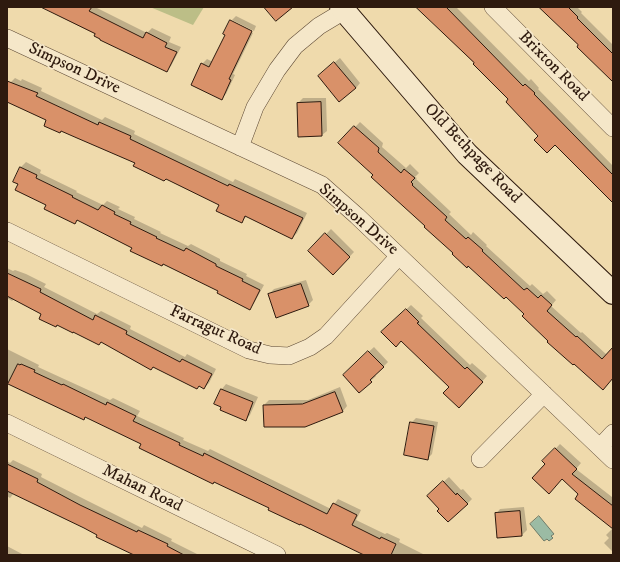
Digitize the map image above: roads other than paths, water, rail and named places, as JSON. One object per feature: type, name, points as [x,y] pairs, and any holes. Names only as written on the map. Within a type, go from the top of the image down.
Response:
[{"type":"main road","name":"Old Bethpage Road","points":[[342,9],[467,154],[613,293]]},
{"type":"street","name":"Brixton Road","points":[[493,7],[613,128]]},
{"type":"street","points":[[240,147],[255,106],[277,70],[295,46],[342,9]]},
{"type":"street","name":"Simpson Drive","points":[[7,38],[322,186],[357,216],[613,460]]},
{"type":"street","name":"Farragut Road","points":[[7,231],[249,350],[270,356],[289,356],[310,347],[326,336],[399,256]]},
{"type":"street","points":[[480,459],[544,394]]},
{"type":"street","name":"Mahan Road","points":[[7,422],[277,555]]},
{"type":"street","points":[[600,447],[613,434]]}]
